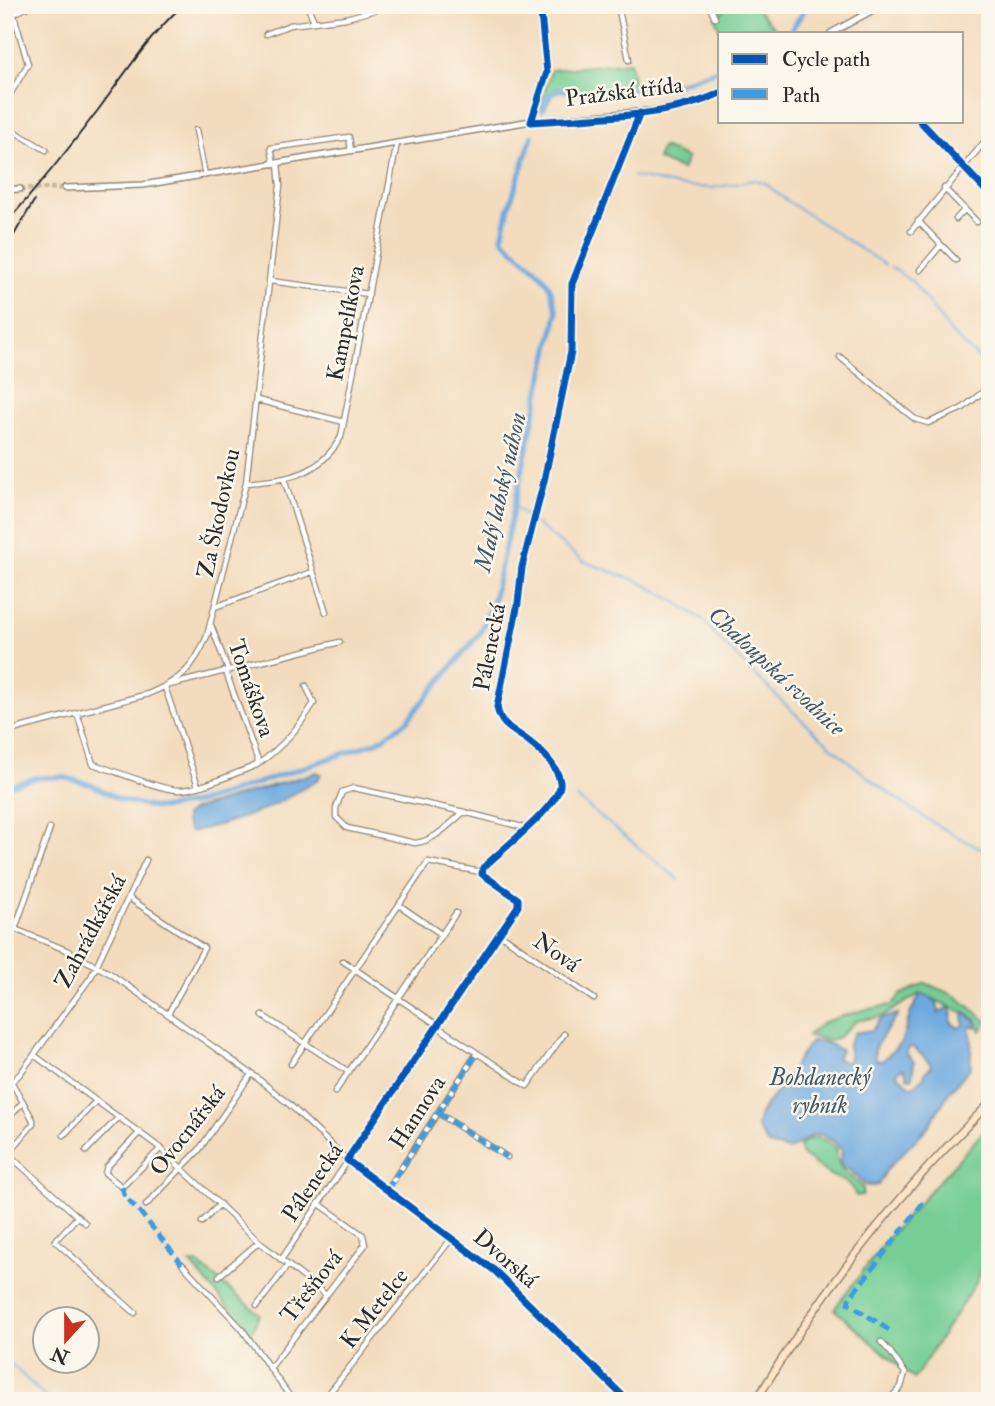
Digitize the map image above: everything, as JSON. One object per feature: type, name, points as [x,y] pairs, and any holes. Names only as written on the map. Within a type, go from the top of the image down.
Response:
[{"type":"main road","points":[[756,1401],[825,1294],[897,1202],[990,1103]]},
{"type":"street","points":[[5,103],[28,64],[11,5]]},
{"type":"street","points":[[5,19],[31,5]]},
{"type":"street","points":[[307,5],[314,21]]},
{"type":"street","points":[[266,34],[290,25],[346,18],[393,5]]},
{"type":"street","points":[[531,122],[547,72],[540,5]]},
{"type":"street","points":[[618,5],[629,60]]},
{"type":"street","points":[[709,5],[715,18]]},
{"type":"street","points":[[833,32],[882,5]]},
{"type":"street","name":"Pražská třída","points":[[65,188],[143,185],[531,122],[640,113],[695,102],[718,94]]},
{"type":"street","name":"Pálenecká","points":[[281,1259],[518,906],[518,899],[481,872],[487,863],[542,816],[559,789],[560,780],[539,748],[502,724],[496,707],[518,603],[522,567],[544,481],[571,352],[572,284],[640,113]]},
{"type":"street","points":[[921,122],[990,195]]},
{"type":"street","points":[[5,126],[46,149]]},
{"type":"street","points":[[196,130],[205,175]]},
{"type":"street","points":[[911,231],[990,135]]},
{"type":"street","points":[[276,164],[271,148],[349,137],[351,151]]},
{"type":"street","name":"Kampelíkova","points":[[246,483],[284,479],[308,472],[316,467],[338,442],[397,143]]},
{"type":"street","name":"Za Škodovkou","points":[[5,732],[146,695],[168,686],[199,657],[211,623],[246,483],[280,186],[276,164]]},
{"type":"street","points":[[944,188],[977,222]]},
{"type":"street","points":[[5,190],[20,189]]},
{"type":"street","points":[[956,219],[965,209]]},
{"type":"street","points":[[918,221],[956,261]]},
{"type":"street","points":[[920,270],[941,245]]},
{"type":"street","points":[[270,281],[369,294]]},
{"type":"street","points":[[840,357],[915,419],[928,423],[963,408],[990,386]]},
{"type":"street","points":[[257,400],[344,422]]},
{"type":"street","points":[[284,479],[326,612]]},
{"type":"street","points":[[215,607],[312,572]]},
{"type":"street","name":"Tomáškova","points":[[211,623],[258,761],[257,765]]},
{"type":"street","points":[[198,786],[168,686],[340,642]]},
{"type":"street","name":"Tomáškova","points":[[77,713],[93,764],[178,790],[198,786],[257,765],[286,742],[314,704],[306,686]]},
{"type":"street","points":[[464,812],[434,838],[415,843],[347,828],[336,817],[336,808],[342,792],[354,788],[464,812],[526,828]]},
{"type":"street","points":[[15,929],[50,828]]},
{"type":"street","name":"Zahrádkářská","points":[[5,1088],[12,1084],[34,1055],[97,966],[146,860]]},
{"type":"street","points":[[291,1064],[429,861],[481,872]]},
{"type":"street","points":[[129,898],[204,948],[168,1014]]},
{"type":"street","points":[[399,905],[441,934]]},
{"type":"street","points":[[335,1092],[456,913]]},
{"type":"street","name":"Dvorská","points":[[5,925],[97,966],[251,1073],[290,1104],[347,1160],[511,1284],[628,1401]]},
{"type":"street","name":"Nová","points":[[500,934],[594,999]]},
{"type":"street","points":[[343,961],[526,1086],[564,1034]]},
{"type":"street","points":[[269,1020],[274,1012]]},
{"type":"street","points":[[262,1016],[349,1072]]},
{"type":"street","name":"Hannova","points":[[387,1190],[477,1053]]},
{"type":"street","points":[[34,1055],[161,1149],[259,1242],[326,1296]]},
{"type":"street","points":[[5,1071],[33,1119],[33,1124],[6,1155],[85,1223]]},
{"type":"street","name":"Ovocnářská","points":[[146,1205],[199,1150],[251,1073]]},
{"type":"street","points":[[64,1135],[96,1101]]},
{"type":"street","points":[[5,1122],[23,1102]]},
{"type":"street","points":[[438,1113],[507,1157]]},
{"type":"street","points":[[86,1151],[119,1117]]},
{"type":"street","points":[[140,1132],[107,1167],[106,1173],[122,1187],[161,1149]]},
{"type":"street","name":"Třešňová","points":[[270,1368],[366,1242],[363,1235],[318,1203]]},
{"type":"street","points":[[202,1222],[220,1204]]},
{"type":"street","points":[[78,1216],[55,1241],[135,1313]]},
{"type":"street","name":"K Metelce","points":[[323,1401],[452,1238]]},
{"type":"street","points":[[219,1276],[259,1242]]},
{"type":"street","points":[[182,1264],[242,1329],[293,1401]]},
{"type":"street","points":[[257,1306],[288,1265]]},
{"type":"street","points":[[881,1342],[905,1373],[901,1387],[888,1401]]},
{"type":"green space","points":[[730,5],[753,5],[778,32],[721,32],[715,18]]},
{"type":"green space","points":[[630,62],[635,91],[597,95],[558,91],[552,95],[545,109],[540,109],[551,70]]},
{"type":"green space","points":[[662,147],[687,158],[682,170],[657,159]]},
{"type":"green space","points":[[925,983],[956,996],[987,1021],[981,1031],[976,1019],[921,993],[883,1016],[856,1021],[839,1037],[831,1040],[807,1036],[824,1022],[863,1010],[892,1005],[900,995]]},
{"type":"green space","points":[[990,1124],[990,1243],[982,1261],[979,1278],[914,1379],[834,1309],[892,1233]]},
{"type":"green space","points":[[807,1140],[825,1140],[837,1149],[841,1167],[863,1188],[863,1195],[856,1196],[852,1187],[802,1155],[799,1147]]},
{"type":"green space","points":[[190,1263],[197,1263],[260,1314],[251,1333]]},
{"type":"water","points":[[317,772],[321,774],[312,784],[247,816],[190,832],[185,822],[185,816],[193,810]]},
{"type":"water","name":"Bohdanecký rybník","points":[[921,993],[937,1002],[939,1013],[947,1008],[952,1010],[951,1022],[959,1028],[964,1025],[965,1013],[977,1022],[976,1027],[969,1028],[972,1037],[971,1067],[950,1091],[928,1127],[887,1169],[878,1185],[864,1185],[841,1165],[842,1150],[826,1137],[815,1135],[788,1150],[768,1145],[757,1128],[758,1121],[768,1102],[811,1042],[823,1042],[841,1050],[837,1059],[847,1063],[850,1058],[848,1045],[854,1033],[872,1030],[880,1019],[898,1014],[875,1048],[875,1060],[882,1061],[901,1043],[911,1012]],"holes":[[[913,1047],[931,1067],[924,1077],[912,1087],[896,1074],[904,1069],[908,1078],[912,1078],[914,1062],[906,1053],[909,1048]]]},
{"type":"waterway","name":"Malý labský náhon","points":[[790,32],[808,5]]},
{"type":"waterway","name":"Malý labský náhon","points":[[542,110],[548,96],[560,89],[595,93],[674,85],[718,70]]},
{"type":"waterway","name":"Malý labský náhon","points":[[5,787],[35,778],[63,777],[92,785],[121,800],[155,808],[195,803],[223,795],[377,742],[406,722],[480,633],[493,601],[557,313],[546,281],[502,237],[532,136]]},
{"type":"waterway","points":[[633,176],[678,186],[713,188],[755,180],[765,183],[786,200],[885,265]]},
{"type":"waterway","points":[[890,267],[912,281],[951,333],[990,369]]},
{"type":"waterway","name":"Chaloupská svodnice","points":[[514,506],[531,520]]},
{"type":"waterway","name":"Chaloupská svodnice","points":[[536,524],[583,561],[640,582],[705,621],[716,636],[810,727],[879,786],[952,834],[990,852]]},
{"type":"waterway","points":[[576,797],[679,880]]},
{"type":"waterway","points":[[5,1358],[49,1401]]},
{"type":"tunnel","points":[[20,189],[65,188]]},
{"type":"railway","points":[[5,224],[64,154],[148,42],[183,5]]},
{"type":"railway","points":[[5,250],[34,201]]},
{"type":"marked path","points":[[387,1190],[477,1053]]},
{"type":"marked path","points":[[438,1113],[507,1157]]},
{"type":"marked path","points":[[122,1187],[125,1197],[182,1264]]},
{"type":"marked path","points":[[889,1330],[848,1303],[849,1299],[926,1199]]},
{"type":"cycle path","points":[[540,5],[547,72],[531,122],[652,112],[699,102],[718,94]]},
{"type":"cycle path","points":[[628,1401],[495,1271],[347,1160],[518,906],[518,899],[482,874],[483,868],[529,827],[552,802],[558,791],[560,782],[551,762],[506,725],[500,718],[497,707],[518,603],[522,567],[544,481],[571,352],[572,284],[640,113]]},
{"type":"cycle path","points":[[921,122],[990,195]]}]
